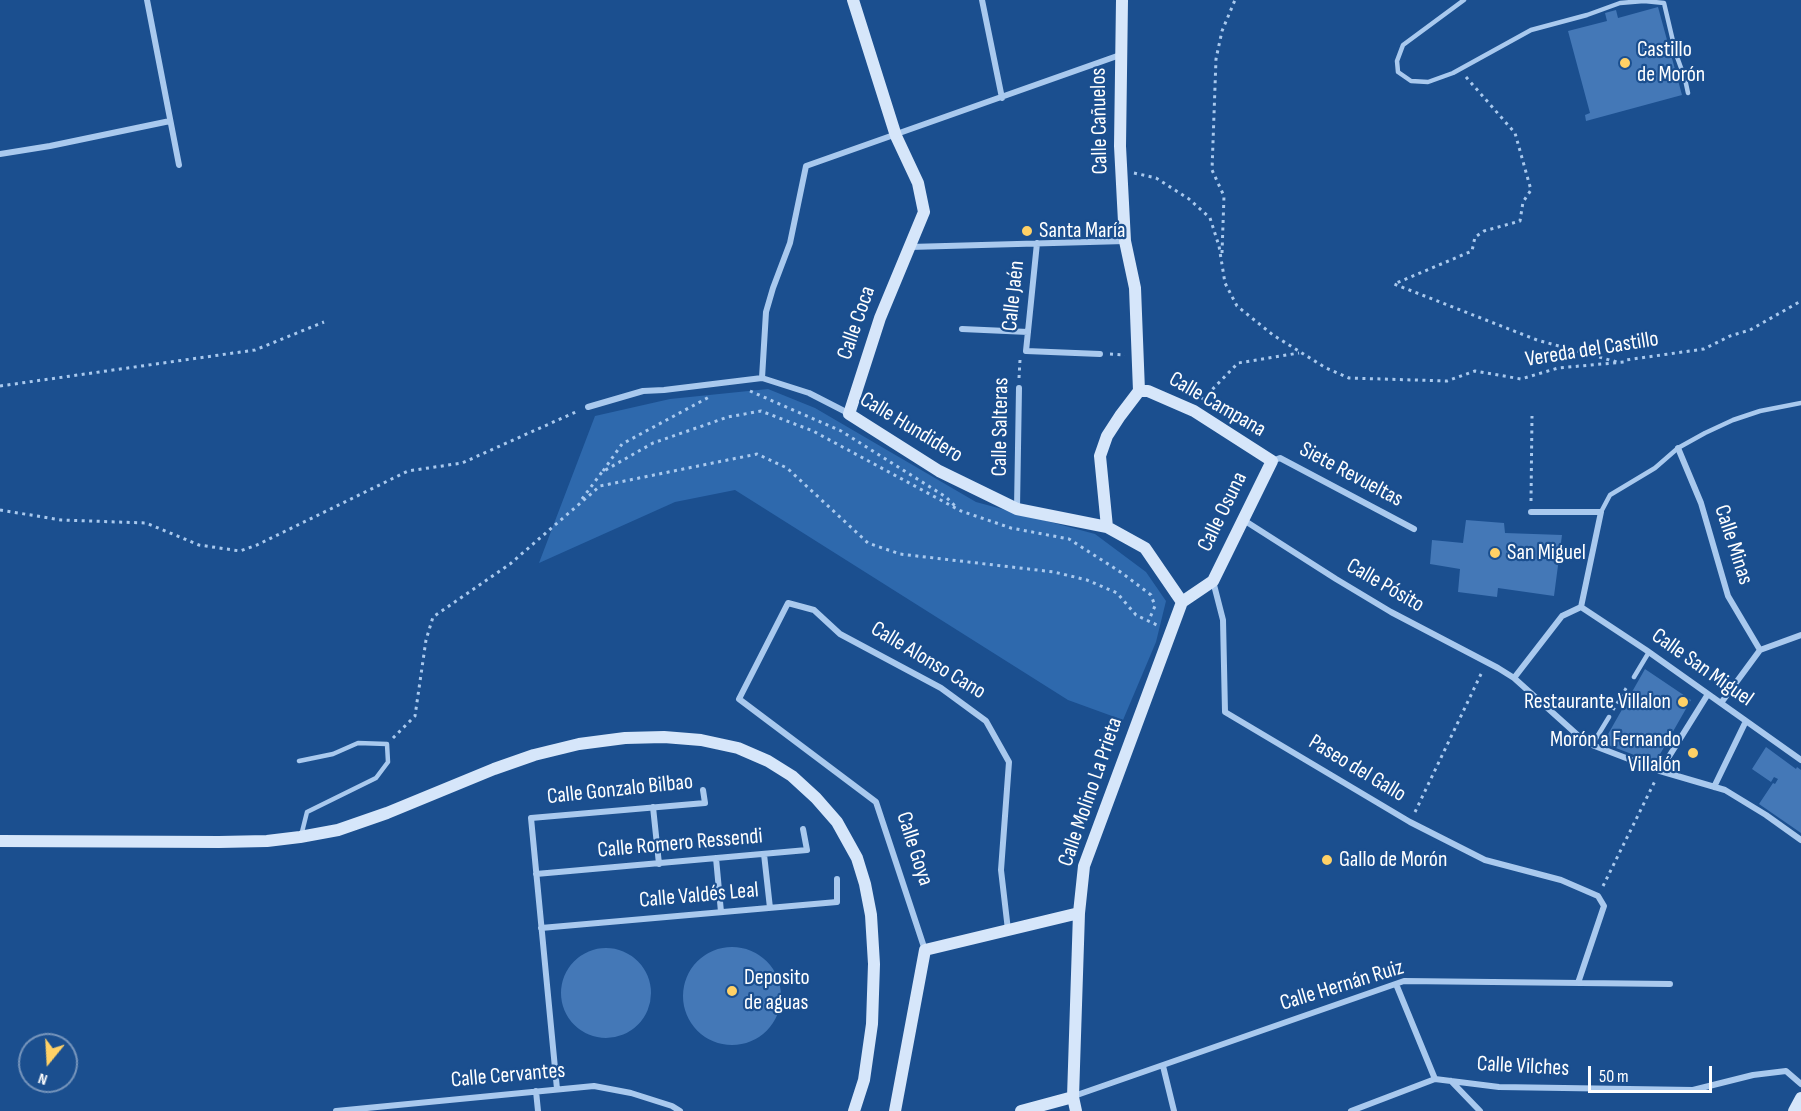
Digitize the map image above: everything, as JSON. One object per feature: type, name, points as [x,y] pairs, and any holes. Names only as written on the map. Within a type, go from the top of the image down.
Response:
[{"type":"street","points":[[147,0],[179,165]]},
{"type":"street","name":"Calle Coca","points":[[849,414],[880,318],[924,212],[918,183],[896,136],[853,0]]},
{"type":"street","points":[[982,0],[1002,98]]},
{"type":"street","name":"Calle Cañuelos","points":[[1122,0],[1121,169],[1125,242]]},
{"type":"street","points":[[762,378],[766,312],[790,243],[806,166],[1120,55]]},
{"type":"street","points":[[0,154],[170,121]]},
{"type":"street","points":[[909,247],[1125,242]]},
{"type":"street","name":"Calle Campana","points":[[1107,527],[1100,456],[1107,436],[1139,391],[1135,288],[1125,242]]},
{"type":"street","name":"Calle Jaén","points":[[1037,243],[1026,351],[1100,354]]},
{"type":"street","points":[[962,329],[1028,332]]},
{"type":"street","name":"Calle Hundidero","points":[[588,407],[644,391],[762,378],[809,393],[849,414],[939,471],[1017,508],[1107,527],[1145,548],[1182,602]]},
{"type":"street","name":"Calle Salteras","points":[[1017,508],[1019,388]]},
{"type":"street","name":"Calle Campana","points":[[1139,391],[1148,391],[1194,411],[1272,461]]},
{"type":"street","name":"Calle Minas","points":[[1678,448],[1701,503],[1728,596],[1760,650]]},
{"type":"street","name":"Siete Revueltas","points":[[1272,461],[1280,458],[1414,529]]},
{"type":"street","name":"Calle Osuna","points":[[1213,581],[1272,461]]},
{"type":"street","points":[[1514,678],[1562,616],[1581,607],[1601,512],[1531,512]]},
{"type":"street","name":"Calle Pósito","points":[[1242,519],[1382,606],[1514,678],[1582,739],[1592,745],[1660,771],[1725,790],[1801,840]]},
{"type":"street","points":[[1182,602],[1213,581]]},
{"type":"street","name":"Paseo del Gallo","points":[[1213,581],[1223,620],[1225,712],[1410,822],[1485,860],[1562,880],[1598,896]]},
{"type":"street","name":"Calle Molino La Prieta","points":[[1076,1111],[1073,1097],[1079,913],[1084,866],[1182,602]]},
{"type":"street","name":"Calle Alonso Cano","points":[[788,603],[814,609],[840,634],[941,688],[986,721],[1009,762],[1001,870],[1008,930]]},
{"type":"street","name":"Calle Goya","points":[[788,603],[739,699],[876,802],[925,950],[895,1111]]},
{"type":"street","name":"Calle San Miguel","points":[[1581,607],[1649,652],[1801,760]]},
{"type":"street","points":[[1721,703],[1760,650],[1801,635]]},
{"type":"street","points":[[1660,771],[1708,694]]},
{"type":"street","points":[[1714,787],[1746,721]]},
{"type":"street","points":[[0,841],[219,842],[267,841],[300,837],[338,830],[387,813],[494,769],[534,755],[579,744],[625,738],[664,737],[701,740],[738,748],[768,761],[792,776],[816,798],[837,822],[857,858],[871,915],[874,964],[872,1024],[864,1080],[854,1111]]},
{"type":"street","name":"Calle Gonzalo Bilbao","points":[[536,874],[531,818],[705,803],[703,790]]},
{"type":"street","points":[[653,807],[659,864]]},
{"type":"street","name":"Calle Romero Ressendi","points":[[536,874],[807,850],[803,829]]},
{"type":"street","points":[[765,854],[770,908]]},
{"type":"street","points":[[716,858],[721,912]]},
{"type":"street","points":[[536,874],[557,1089]]},
{"type":"street","name":"Calle Valdés Leal","points":[[541,928],[837,902],[837,879]]},
{"type":"street","points":[[1578,983],[1604,906],[1598,896]]},
{"type":"street","points":[[925,950],[1079,913]]},
{"type":"street","name":"Calle Hernán Ruiz","points":[[1073,1097],[1404,981],[1670,984]]},
{"type":"street","points":[[1396,984],[1435,1079]]},
{"type":"street","points":[[1163,1066],[1174,1111]]},
{"type":"street","name":"Calle Vilches","points":[[1351,1111],[1435,1079],[1499,1087],[1693,1090],[1754,1075],[1786,1071],[1801,1084]]},
{"type":"street","points":[[1450,1081],[1480,1111]]},
{"type":"street","name":"Calle Cervantes","points":[[336,1111],[594,1086],[631,1093],[672,1106],[680,1111]]},
{"type":"street","points":[[536,1091],[538,1111]]},
{"type":"street","points":[[1021,1111],[1073,1097]]},
{"type":"street","points":[[1794,1111],[1801,1098]]},
{"type":"lane","points":[[1464,0],[1403,45],[1397,61],[1398,72],[1411,81],[1428,82],[1460,69],[1531,30],[1587,15],[1620,3],[1644,1],[1664,3],[1688,93]]},
{"type":"lane","points":[[1601,512],[1610,495],[1655,468],[1678,448],[1733,420],[1760,411],[1801,403]]},
{"type":"lane","points":[[1634,676],[1649,652]]},
{"type":"lane","points":[[1592,745],[1609,717]]},
{"type":"lane","points":[[298,761],[333,754],[358,743],[387,744],[388,762],[376,778],[306,812],[300,837]]},
{"type":"path","points":[[1221,262],[1224,196],[1212,170],[1216,59],[1222,31],[1235,0]]},
{"type":"path","points":[[1460,69],[1515,133],[1531,190],[1523,202],[1520,221],[1484,231],[1475,237],[1472,250],[1394,285],[1537,340],[1619,362]]},
{"type":"path","name":"Vereda del Castillo","points":[[1121,169],[1156,178],[1189,199],[1210,218],[1225,283],[1237,306],[1273,335],[1326,368],[1349,378],[1417,382],[1447,381],[1475,371],[1521,380],[1558,368],[1619,362],[1704,349],[1730,336],[1750,330],[1801,301]]},
{"type":"path","points":[[0,386],[255,350],[324,322]]},
{"type":"path","name":"Calle Salteras","points":[[1019,388],[1021,351],[1026,351]]},
{"type":"path","points":[[1194,411],[1211,389],[1238,363],[1300,352]]},
{"type":"path","points":[[1100,354],[1138,355]]},
{"type":"path","points":[[579,505],[622,444],[707,399],[732,381],[841,431],[946,497],[961,511]]},
{"type":"path","points":[[0,510],[61,520],[146,523],[199,545],[240,551],[257,545],[408,471],[462,463],[588,407]]},
{"type":"path","points":[[602,472],[653,443],[728,417],[761,411],[813,431],[961,511],[1011,528],[1069,539],[1151,595],[1155,606],[1148,622]]},
{"type":"path","points":[[1531,512],[1532,416]]},
{"type":"path","points":[[387,744],[415,716],[426,640],[433,617],[510,564],[600,486],[757,454],[787,468],[868,543],[900,554],[1054,572],[1087,580],[1117,593],[1136,615],[1148,622],[1172,630]]},
{"type":"path","points":[[1410,822],[1487,662]]},
{"type":"path","points":[[1609,717],[1634,676]]},
{"type":"path","points":[[1598,896],[1660,771]]},
{"type":"shaded area","points":[[768,389],[815,408],[976,502],[1095,534],[1146,572],[1166,601],[1156,642],[1123,720],[1068,700],[735,490],[675,502],[539,563],[595,416],[670,399]]},
{"type":"building","name":"Castillo de Morón","points":[[1658,7],[1682,95],[1586,121],[1585,115],[1590,113],[1568,31],[1607,21],[1605,13],[1616,10],[1618,18]]},
{"type":"building","name":"San Miguel","points":[[1466,520],[1504,523],[1505,533],[1562,535],[1554,596],[1498,588],[1497,597],[1458,592],[1460,569],[1430,564],[1432,540],[1463,543]]},
{"type":"building","points":[[1645,669],[1691,700],[1655,763],[1603,743]]},
{"type":"building","points":[[1766,747],[1796,769],[1797,767],[1801,770],[1801,833],[1759,804],[1778,779],[1774,777],[1771,782],[1752,769]]},
{"type":"building","name":"Deposito de aguas","points":[[732,947],[751,950],[767,961],[778,977],[781,996],[778,1015],[767,1031],[751,1042],[732,1045],[713,1042],[697,1031],[686,1015],[683,996],[686,977],[697,961],[713,950]]},
{"type":"building","points":[[606,948],[623,952],[638,961],[647,976],[651,993],[647,1010],[638,1025],[623,1034],[606,1038],[589,1034],[574,1025],[565,1010],[561,993],[565,976],[574,961],[589,952]]},
{"type":"place","name":"Castillo de Morón","points":[[1625,63]]},
{"type":"place","name":"Santa María","points":[[1027,231]]},
{"type":"place","name":"San Miguel","points":[[1495,553]]},
{"type":"place","name":"Restaurante Villalon","points":[[1683,702]]},
{"type":"place","name":"Morón a Fernando Villalón","points":[[1693,753]]},
{"type":"place","name":"Gallo de Morón","points":[[1327,860]]},
{"type":"place","name":"Deposito de aguas","points":[[732,991]]}]
